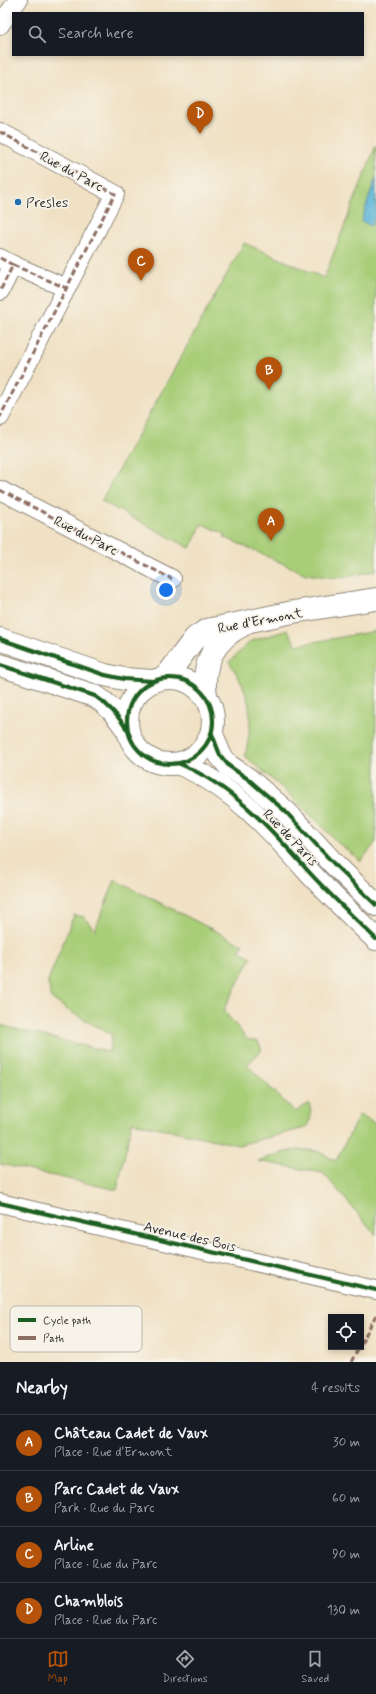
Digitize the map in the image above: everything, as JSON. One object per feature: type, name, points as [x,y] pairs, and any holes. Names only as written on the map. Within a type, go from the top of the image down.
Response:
[{"type":"main road","name":"Rue d'Ermont","points":[[159,680],[195,638],[207,630],[376,599]]},
{"type":"main road","points":[[0,665],[95,696],[114,710],[126,728],[130,740],[137,751],[148,759],[160,764],[180,764],[198,755],[212,734],[214,721],[213,715],[204,686],[206,672],[215,648],[222,638],[252,621]]},
{"type":"main road","points":[[0,639],[106,675],[124,679],[159,680],[177,678],[198,688],[206,696]]},
{"type":"main road","points":[[126,728],[127,714],[132,700],[141,689],[159,680]]},
{"type":"main road","name":"Rue de Paris","points":[[212,734],[220,755],[229,766],[248,779],[285,811],[344,874],[376,905]]},
{"type":"main road","name":"Rue de Paris","points":[[180,764],[195,770],[214,781],[252,812],[283,841],[310,872],[376,939]]},
{"type":"street","points":[[0,25],[10,3]]},
{"type":"street","name":"Rue du Parc","points":[[0,132],[115,194],[0,417]]},
{"type":"street","points":[[0,291],[7,262],[66,288]]},
{"type":"street","name":"Rue du Parc","points":[[0,490],[172,579]]},
{"type":"street","name":"Avenue des Bois","points":[[0,1203],[376,1290]]},
{"type":"green space","points":[[376,145],[376,571],[336,578],[306,574],[224,537],[225,534],[202,524],[190,548],[101,501],[244,243],[324,278]]},
{"type":"green space","points":[[288,630],[296,645],[376,631],[376,842],[361,861],[337,842],[281,787],[245,756],[250,729],[249,707],[247,696],[237,674],[229,662],[251,641]]},
{"type":"green space","points":[[115,880],[243,945],[240,951],[252,957],[225,1007],[225,1012],[247,1039],[258,1041],[262,1050],[247,1065],[295,1112],[309,1103],[311,1117],[305,1128],[239,1145],[132,1122],[117,1190],[0,1164],[0,1025],[109,1052],[112,1035],[69,1011],[51,998],[48,981],[74,915],[84,917],[95,930]]},
{"type":"green space","points":[[359,1115],[376,1124],[376,1235],[323,1173],[258,1161],[279,1154],[309,1150],[321,1153],[336,1161]]},
{"type":"water","points":[[376,177],[376,215],[371,226],[361,221]]},
{"type":"marked path","points":[[0,132],[115,194],[0,417]]},
{"type":"marked path","points":[[0,258],[13,265],[0,291]]},
{"type":"marked path","points":[[13,265],[66,288]]},
{"type":"marked path","points":[[0,490],[172,579]]},
{"type":"marked path","points":[[364,1338],[376,1315]]},
{"type":"marked path","points":[[351,1362],[357,1350]]},
{"type":"cycle path","points":[[0,639],[105,675],[124,679],[152,681]]},
{"type":"cycle path","points":[[0,665],[95,696],[112,710],[126,728]]},
{"type":"cycle path","points":[[162,678],[178,678],[187,681],[201,690],[210,704],[213,713],[213,721],[213,729],[210,738],[201,752],[187,761],[178,764],[162,764],[146,757],[139,752],[134,745],[127,729],[127,713],[134,697],[139,690],[146,685],[162,678]]},
{"type":"cycle path","points":[[212,734],[220,755],[229,766],[248,779],[285,811],[335,865],[376,905]]},
{"type":"cycle path","points":[[180,764],[217,784],[250,810],[281,840],[325,889],[376,939]]},
{"type":"cycle path","points":[[0,1203],[376,1290]]},
{"type":"place","name":"Chamblois","points":[[200,134]]},
{"type":"place","name":"Presles","points":[[18,202]]},
{"type":"place","name":"Arline","points":[[141,281]]},
{"type":"place","name":"Parc Cadet de Vaux","points":[[269,390]]},
{"type":"place","name":"Château Cadet de Vaux","points":[[271,541]]}]
